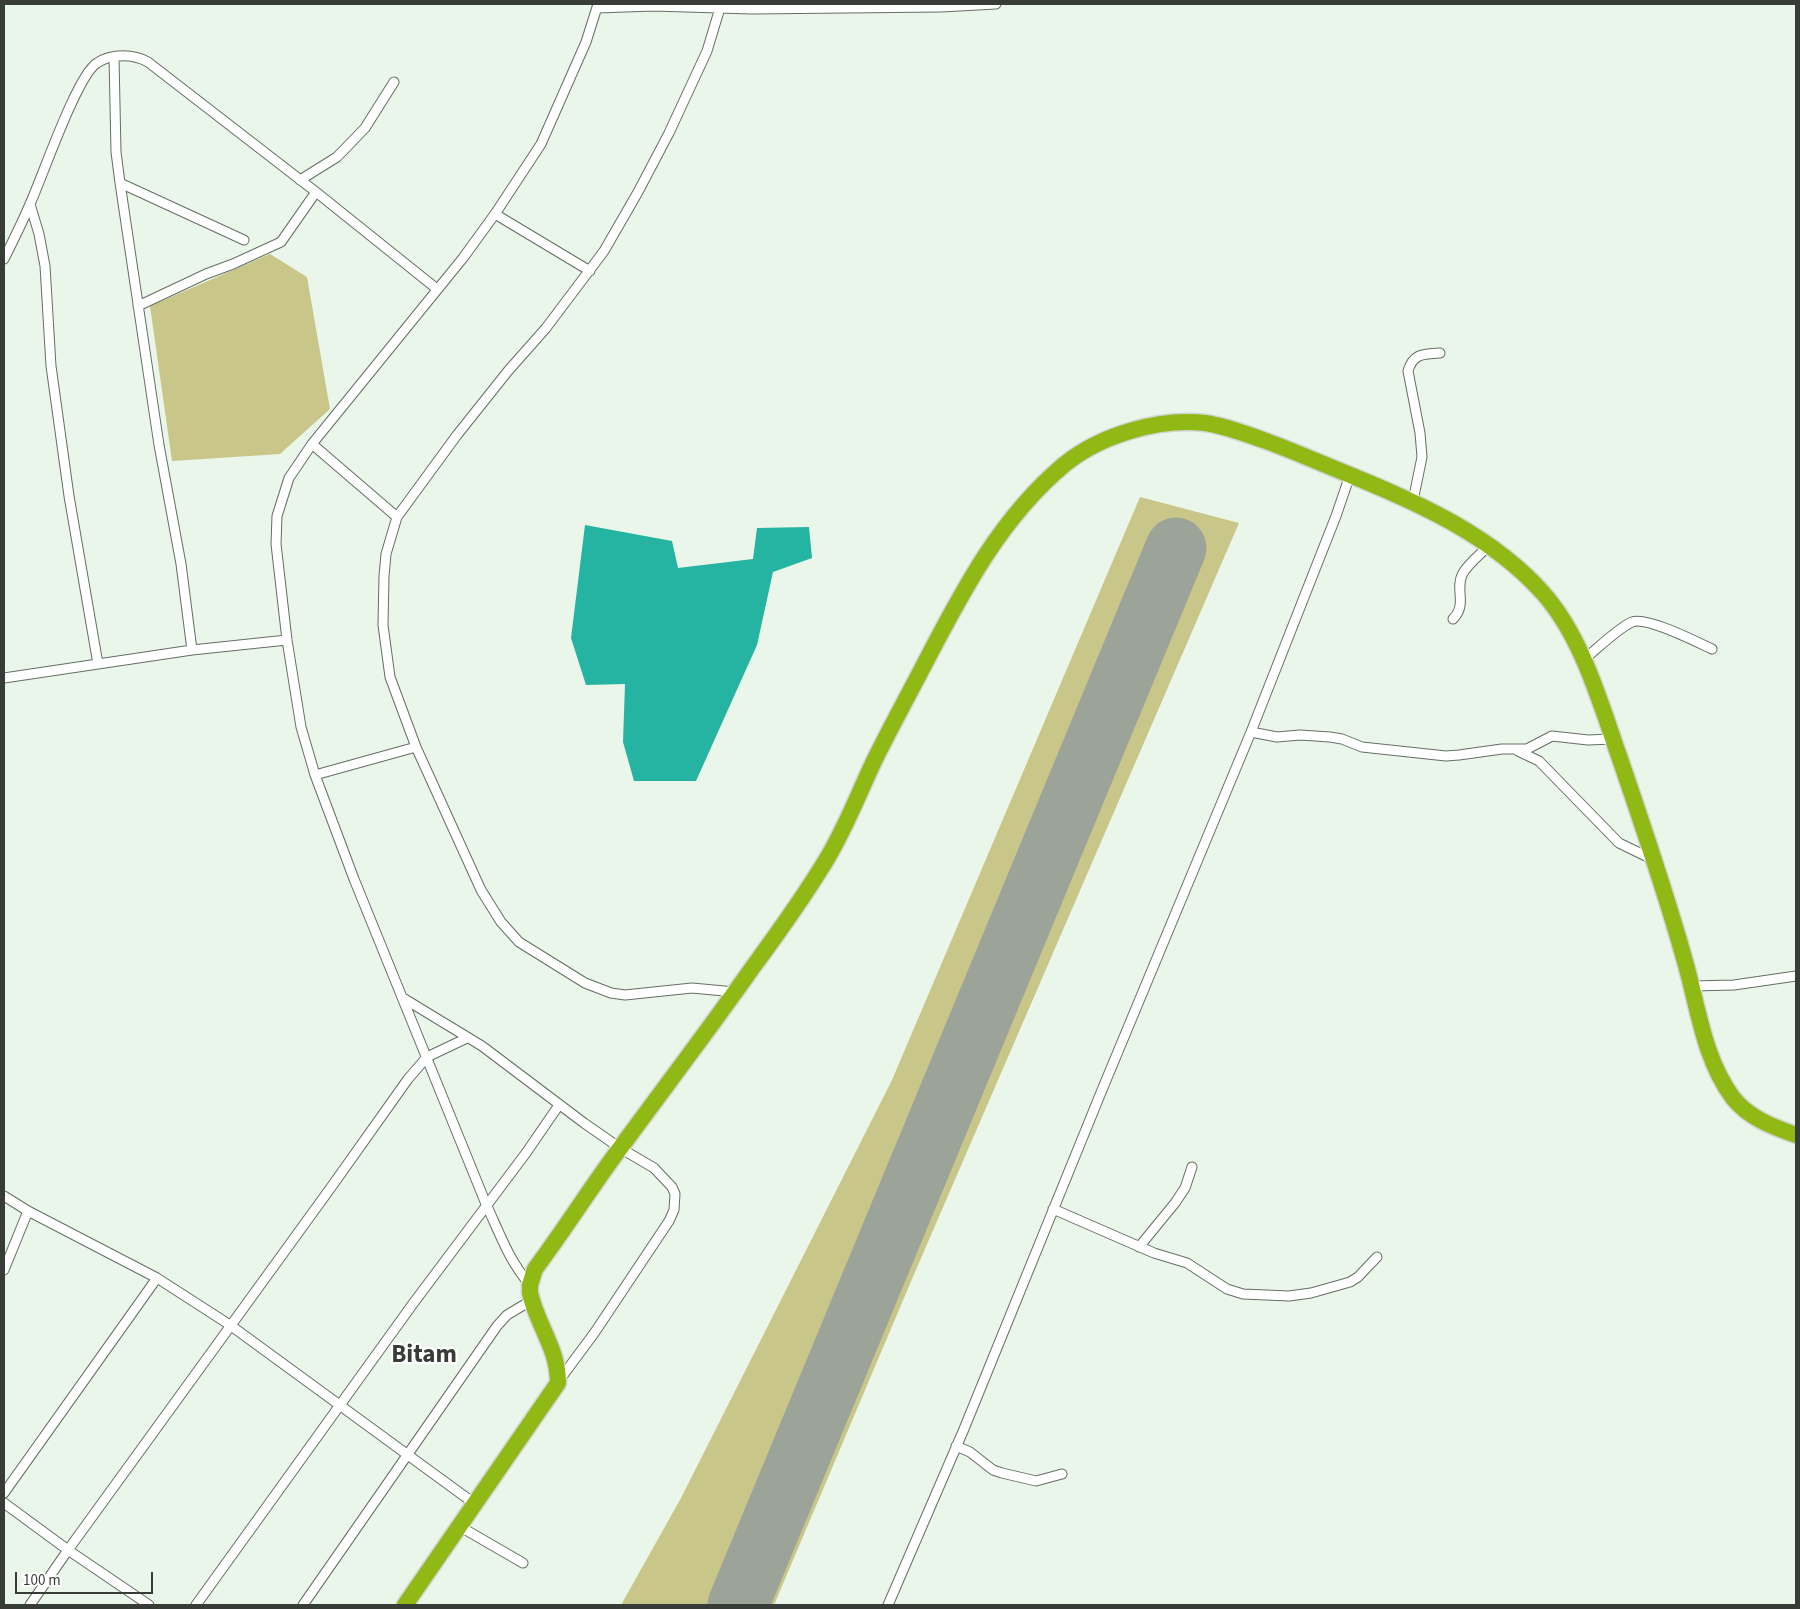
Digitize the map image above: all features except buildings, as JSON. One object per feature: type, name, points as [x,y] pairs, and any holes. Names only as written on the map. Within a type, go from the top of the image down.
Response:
[{"type":"highway","points":[[405,1605],[558,1383],[558,1368],[555,1356],[531,1292],[535,1269],[620,1148],[794,911],[845,827],[876,758],[954,607],[982,559],[1019,510],[1042,486],[1070,461],[1112,436],[1134,430],[1181,423],[1206,423],[1235,430],[1413,501],[1454,522],[1522,572],[1560,615],[1591,678],[1654,860],[1692,986],[1705,1041],[1716,1069],[1730,1093],[1744,1111],[1796,1135]]},
{"type":"street","points":[[303,1605],[497,1326],[531,1292],[508,1256],[486,1204],[354,879],[315,775],[301,727],[286,640],[276,544],[277,516],[289,478],[312,444],[463,258],[495,214],[541,144],[586,42],[598,6],[705,5],[720,8],[941,7],[996,4]]},
{"type":"street","points":[[720,8],[707,51],[669,133],[638,192],[604,250],[546,328],[457,435],[397,517],[386,554],[383,626],[390,677],[416,747],[481,890],[501,922],[519,942],[585,983],[611,993],[625,995],[692,988],[735,992]]},
{"type":"street","points":[[4,259],[88,71],[96,63],[114,57],[133,56],[148,62],[316,192],[437,289]]},
{"type":"street","points":[[114,57],[116,144],[120,183],[159,445],[181,564],[192,650]]},
{"type":"street","points":[[300,180],[338,157],[365,128],[394,82]]},
{"type":"street","points":[[120,183],[244,240]]},
{"type":"street","points":[[138,306],[281,242],[316,192]]},
{"type":"street","points":[[30,204],[39,234],[45,266],[51,366],[69,496],[98,664]]},
{"type":"street","points":[[495,214],[590,271]]},
{"type":"street","points":[[1413,501],[1422,457],[1420,433],[1408,370],[1410,363],[1416,357],[1440,353]]},
{"type":"street","points":[[312,444],[397,517]]},
{"type":"street","points":[[888,1605],[956,1446],[1251,732],[1336,516],[1350,475]]},
{"type":"street","points":[[1453,619],[1459,613],[1461,607],[1461,581],[1463,573],[1488,546]]},
{"type":"street","points":[[1583,660],[1623,628],[1632,622],[1640,620],[1712,649]]},
{"type":"street","points":[[4,678],[192,650],[286,640]]},
{"type":"street","points":[[1251,732],[1276,737],[1300,735],[1330,737],[1342,739],[1362,747],[1446,756],[1502,749],[1527,749],[1552,736],[1588,740],[1613,739]]},
{"type":"street","points":[[315,775],[416,747]]},
{"type":"street","points":[[1516,750],[1539,761],[1619,843],[1654,860]]},
{"type":"street","points":[[1692,986],[1734,984],[1796,976]]},
{"type":"street","points":[[403,998],[482,1046],[559,1105],[620,1148],[654,1168],[672,1187],[675,1194],[674,1210],[652,1248],[558,1383]]},
{"type":"street","points":[[30,1605],[408,1079],[427,1057],[467,1038]]},
{"type":"street","points":[[196,1605],[559,1105]]},
{"type":"street","points":[[1139,1247],[1185,1188],[1192,1167]]},
{"type":"street","points":[[4,1196],[28,1211],[157,1278],[230,1325],[475,1504]]},
{"type":"street","points":[[1053,1209],[1139,1247],[1187,1263],[1233,1291],[1262,1296],[1289,1296],[1311,1293],[1350,1282],[1358,1277],[1377,1257]]},
{"type":"street","points":[[4,1270],[28,1211]]},
{"type":"street","points":[[4,1493],[157,1278]]},
{"type":"street","points":[[956,1446],[970,1452],[992,1470],[1002,1473],[1036,1481],[1062,1474]]},
{"type":"street","points":[[4,1503],[68,1550],[149,1605]]},
{"type":"street","points":[[459,1526],[523,1563]]},
{"type":"shaded area","points":[[270,254],[307,277],[330,409],[280,454],[172,461],[150,306]]},
{"type":"shaded area","points":[[1140,497],[1239,523],[915,1272],[774,1605],[621,1605],[681,1498],[892,1080]]},
{"type":"water","points":[[585,525],[672,541],[678,568],[753,559],[757,528],[809,527],[812,558],[773,572],[757,645],[696,781],[634,781],[623,742],[625,684],[586,685],[571,638]]},
{"type":"runway","points":[[738,1605],[1176,548]]},
{"type":"district","name":"Bitam","points":[[424,1357]]}]
